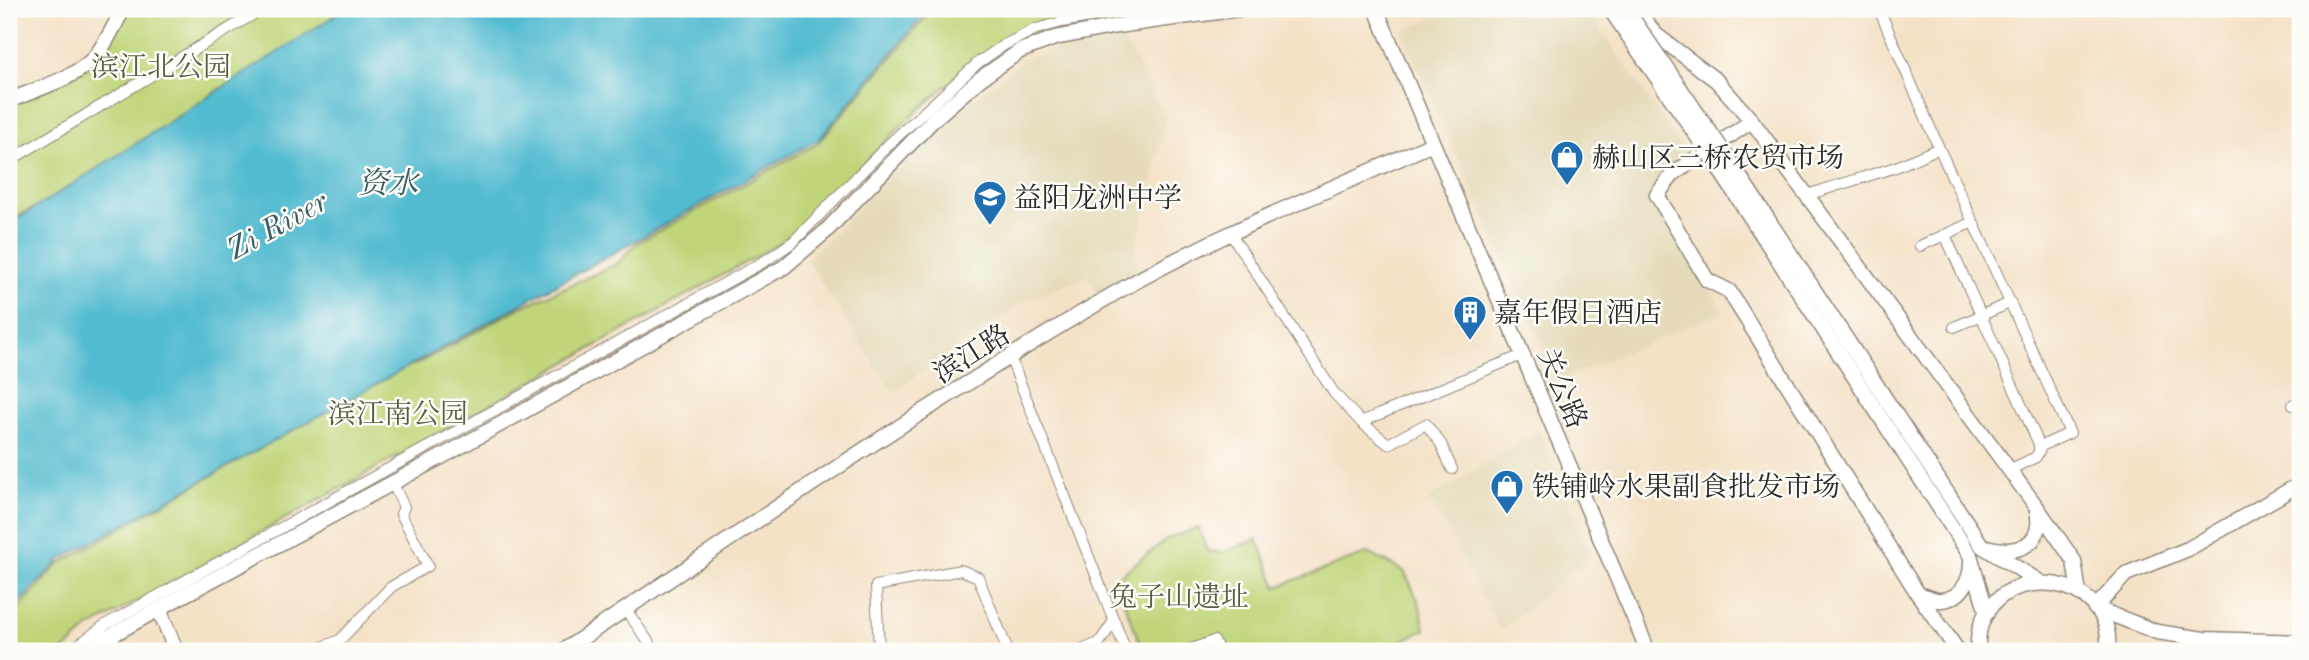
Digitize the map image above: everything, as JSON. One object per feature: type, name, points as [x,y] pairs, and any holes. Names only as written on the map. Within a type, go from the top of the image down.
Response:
[{"type":"street","points":[[9,101],[70,74],[91,61],[123,9]]},
{"type":"street","points":[[9,161],[262,9]]},
{"type":"street","points":[[70,651],[105,625],[765,261],[793,242],[889,144],[979,62],[1004,45],[1036,29],[1133,9]]},
{"type":"street","points":[[91,651],[105,639],[159,609],[393,484],[784,267],[825,232],[935,118],[980,79],[1020,51],[1055,38],[1116,26],[1240,9]]},
{"type":"street","name":"关公路","points":[[1376,9],[1648,651]]},
{"type":"street","points":[[1610,9],[1719,158]]},
{"type":"street","points":[[1626,9],[1719,158],[1976,550],[1987,612]]},
{"type":"street","points":[[1637,9],[1655,34],[1717,81],[1752,121],[2036,506],[2074,561],[2079,593]]},
{"type":"street","points":[[1879,9],[1939,148],[2070,433],[2039,447]]},
{"type":"street","points":[[1752,121],[1673,174],[1657,195],[1707,280],[1729,291],[1918,594],[1958,651]]},
{"type":"street","name":"滨江路","points":[[563,651],[913,417],[1119,291],[1231,234],[1432,144]]},
{"type":"street","points":[[1807,195],[1896,167],[1939,148]]},
{"type":"street","points":[[1920,246],[1973,222]]},
{"type":"street","points":[[1231,234],[1334,393],[1361,422],[1388,444],[1426,424],[1441,444],[1452,469]]},
{"type":"street","points":[[1945,235],[2039,447],[2036,457],[2010,470]]},
{"type":"street","points":[[1954,327],[2010,303]]},
{"type":"street","points":[[1361,422],[1522,355]]},
{"type":"street","points":[[1010,357],[1126,651]]},
{"type":"street","points":[[313,651],[340,640],[391,587],[428,566],[401,514],[404,506],[393,484]]},
{"type":"street","points":[[2095,608],[2126,574],[2188,549],[2300,484]]},
{"type":"street","points":[[1976,550],[2019,550],[2034,538],[2040,523],[2036,506]]},
{"type":"street","points":[[1918,594],[1941,600],[1960,592],[1971,577],[1976,550]]},
{"type":"street","points":[[1976,550],[2040,582]]},
{"type":"street","points":[[880,651],[876,586],[961,570],[978,577],[1008,651]]},
{"type":"street","points":[[1978,651],[1980,627],[1987,612],[2001,597],[2020,586],[2040,582],[2060,584],[2079,593],[2095,608],[2105,625],[2108,651]]},
{"type":"street","points":[[2095,608],[2157,632],[2204,639],[2300,642]]},
{"type":"street","points":[[159,609],[176,651]]},
{"type":"street","points":[[626,610],[655,651]]},
{"type":"street","points":[[1079,651],[1099,643],[1114,621]]},
{"type":"street","points":[[1186,651],[1214,641],[1219,651]]},
{"type":"shaded area","name":"赫山区三桥农贸市场","points":[[1449,9],[1587,9],[1688,156],[1659,204],[1723,312],[1558,381],[1401,31]]},
{"type":"shaded area","name":"益阳龙洲中学","points":[[1122,36],[1166,118],[1136,249],[1136,270],[1098,293],[1088,276],[1023,302],[892,392],[807,260],[939,128],[1022,61],[1055,48]]},
{"type":"shaded area","name":"铁铺岭水果副食批发市场","points":[[1539,430],[1591,556],[1501,631],[1484,603],[1450,533],[1428,499]]},
{"type":"green space","name":"滨江北公园","points":[[126,9],[357,9],[66,192],[9,220],[9,105],[87,68]]},
{"type":"green space","name":"滨江南公园","points":[[933,9],[1111,9],[1045,22],[975,60],[902,125],[800,228],[775,246],[89,628],[63,651],[9,651],[9,619],[59,564],[392,372],[419,363],[515,310],[617,264],[637,243],[817,144]]},
{"type":"green space","name":"兔子山遗址","points":[[1199,528],[1207,551],[1225,552],[1257,539],[1277,587],[1368,553],[1404,571],[1419,602],[1425,630],[1394,644],[1395,651],[1227,651],[1219,635],[1175,651],[1143,651],[1115,579],[1169,538]]},
{"type":"water","name":"资水","points":[[345,9],[929,9],[819,139],[61,559],[9,613],[9,220],[24,215]]},
{"type":"place","name":"赫山区三桥农贸市场","points":[[1567,187]]},
{"type":"place","name":"益阳龙洲中学","points":[[990,227]]},
{"type":"place","name":"嘉年假日酒店","points":[[1470,342]]},
{"type":"place","name":"铁铺岭水果副食批发市场","points":[[1507,516]]},
{"type":"water label","name":"Zi River","points":[[277,225]]}]
